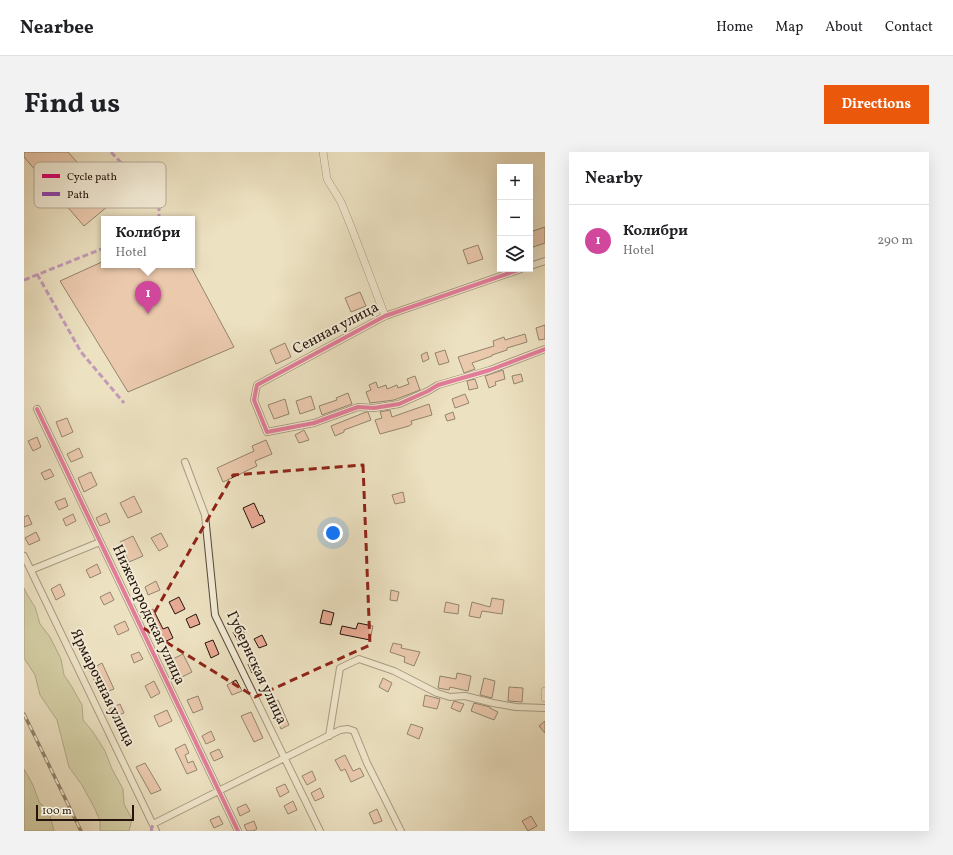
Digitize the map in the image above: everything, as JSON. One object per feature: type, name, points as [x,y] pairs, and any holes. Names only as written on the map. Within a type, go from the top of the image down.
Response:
[{"type":"street","points":[[323,152],[326,180],[341,202],[385,316]]},
{"type":"street","points":[[533,265],[545,261]]},
{"type":"street","name":"Сенная улица","points":[[512,272],[385,316],[257,385],[254,400],[267,432],[314,423],[358,407],[374,408],[399,404],[428,392],[438,385],[490,370],[545,349]]},
{"type":"street","name":"Нижегородская улица","points":[[36,409],[238,831]]},
{"type":"street","name":"Губернская улица","points":[[185,462],[205,515],[215,615],[320,831]]},
{"type":"street","points":[[31,570],[100,542]]},
{"type":"street","name":"Ярмарочная улица","points":[[24,556],[156,831]]},
{"type":"street","points":[[329,736],[340,668],[359,659],[394,671],[437,693],[450,697],[465,696],[516,707],[545,708]]},
{"type":"street","points":[[545,691],[545,698]]},
{"type":"street","points":[[153,824],[218,790],[285,759],[340,730],[348,729],[354,732],[367,763],[401,831]]},
{"type":"highlighted area","points":[[363,465],[370,645],[255,697],[145,629],[233,475]]},
{"type":"green space","points":[[24,588],[35,607],[40,624],[50,637],[61,659],[64,675],[82,705],[83,720],[93,732],[105,751],[112,769],[123,789],[124,804],[132,819],[129,831],[100,831],[100,821],[95,809],[82,785],[69,767],[57,720],[40,695],[35,675],[24,658]]},
{"type":"green space","points":[[24,769],[33,785],[39,802],[49,812],[54,831],[24,831]]},
{"type":"building","points":[[24,152],[68,152],[77,162],[34,162],[34,168],[24,157]]},
{"type":"building","points":[[68,208],[106,208],[84,226]]},
{"type":"building","points":[[545,227],[545,243],[533,247],[533,231]]},
{"type":"building","points":[[478,245],[483,259],[468,264],[463,250]]},
{"type":"building","points":[[101,262],[101,268],[192,268],[234,347],[128,392],[60,281]]},
{"type":"building","points":[[360,292],[366,306],[351,312],[345,298]]},
{"type":"building","points":[[545,325],[545,339],[539,340],[536,328]]},
{"type":"building","points":[[525,334],[527,342],[507,348],[507,350],[472,363],[475,369],[464,373],[458,357],[494,346],[493,341],[504,337],[505,340]]},
{"type":"building","points":[[285,343],[291,357],[276,364],[270,350]]},
{"type":"building","points":[[445,350],[449,362],[439,365],[435,353]]},
{"type":"building","points":[[427,352],[429,359],[423,362],[421,355]]},
{"type":"building","points":[[503,370],[505,379],[495,382],[496,385],[489,388],[485,376]]},
{"type":"building","points":[[521,374],[523,381],[514,384],[512,376]]},
{"type":"building","points":[[415,376],[420,390],[394,400],[370,403],[366,392],[371,390],[369,385],[376,382],[378,388],[386,385],[387,389],[397,385],[398,388],[409,384],[407,379]]},
{"type":"building","points":[[475,379],[478,388],[469,390],[467,381]]},
{"type":"building","points":[[348,393],[352,404],[322,415],[319,406],[337,400],[336,398]]},
{"type":"building","points":[[465,394],[469,403],[455,408],[452,399]]},
{"type":"building","points":[[311,396],[315,409],[300,414],[296,401]]},
{"type":"building","points":[[285,399],[289,414],[274,419],[268,405]]},
{"type":"building","points":[[429,404],[432,415],[411,421],[412,424],[409,426],[380,434],[375,420],[382,418],[380,412],[390,410],[392,417]]},
{"type":"building","points":[[368,412],[371,420],[344,430],[344,432],[335,436],[331,426]]},
{"type":"building","points":[[453,412],[455,419],[447,421],[445,415]]},
{"type":"building","points":[[67,418],[73,432],[62,437],[56,422]]},
{"type":"building","points":[[304,430],[309,440],[299,443],[295,435]]},
{"type":"building","points":[[37,437],[41,447],[33,451],[28,441]]},
{"type":"building","points":[[266,440],[272,454],[255,461],[257,466],[223,482],[217,468],[254,451],[252,446]]},
{"type":"building","points":[[79,448],[83,457],[71,462],[67,454]]},
{"type":"building","points":[[50,469],[54,476],[45,480],[41,473]]},
{"type":"building","points":[[91,472],[97,485],[84,492],[78,478]]},
{"type":"building","points":[[403,492],[405,502],[395,504],[392,495]]},
{"type":"building","points":[[134,496],[142,512],[128,518],[120,503]]},
{"type":"building","points":[[65,498],[68,506],[59,510],[55,502]]},
{"type":"building","points":[[254,503],[260,516],[262,515],[265,522],[252,528],[243,508]]},
{"type":"building","points":[[106,513],[110,522],[100,526],[96,518]]},
{"type":"building","points":[[73,514],[76,521],[66,526],[63,519]]},
{"type":"building","points":[[28,515],[32,524],[24,527],[24,517]]},
{"type":"building","points":[[36,532],[40,540],[29,545],[25,538]]},
{"type":"building","points":[[161,533],[168,546],[159,551],[151,538]]},
{"type":"building","points":[[133,536],[143,556],[129,562],[120,542]]},
{"type":"building","points":[[97,564],[101,573],[90,578],[86,570]]},
{"type":"building","points":[[156,581],[160,590],[148,595],[145,587]]},
{"type":"building","points":[[60,584],[65,595],[56,600],[51,589]]},
{"type":"building","points":[[391,590],[399,592],[397,601],[390,600]]},
{"type":"building","points":[[110,592],[114,600],[104,605],[100,597]]},
{"type":"building","points":[[179,597],[185,609],[175,614],[169,602]]},
{"type":"building","points":[[492,598],[504,600],[502,614],[482,611],[480,618],[469,616],[472,602],[490,607]]},
{"type":"building","points":[[446,602],[459,605],[458,614],[444,612]]},
{"type":"building","points":[[153,609],[163,629],[168,627],[173,638],[160,644],[152,628],[150,629],[142,614]]},
{"type":"building","points":[[323,610],[334,613],[331,625],[320,623]]},
{"type":"building","points":[[196,614],[200,624],[190,628],[186,619]]},
{"type":"building","points":[[125,621],[129,630],[118,635],[114,626]]},
{"type":"building","points":[[358,623],[373,626],[370,640],[340,634],[342,626],[356,629]]},
{"type":"building","points":[[242,628],[246,637],[238,641],[233,632]]},
{"type":"building","points":[[262,635],[267,645],[259,648],[254,639]]},
{"type":"building","points":[[213,640],[219,654],[211,658],[205,643]]},
{"type":"building","points":[[393,643],[402,645],[401,648],[420,652],[414,666],[404,662],[405,657],[390,652]]},
{"type":"building","points":[[139,652],[143,659],[134,663],[131,655]]},
{"type":"building","points":[[183,654],[192,672],[180,678],[176,671],[174,672],[169,661]]},
{"type":"building","points":[[257,660],[261,669],[252,673],[248,664]]},
{"type":"building","points":[[102,663],[114,689],[101,694],[89,670]]},
{"type":"building","points":[[457,673],[471,676],[468,691],[450,687],[449,690],[438,688],[440,676],[456,679]]},
{"type":"building","points":[[383,678],[392,683],[388,692],[379,687]]},
{"type":"building","points":[[484,678],[495,681],[492,698],[480,695]]},
{"type":"building","points":[[236,680],[242,691],[232,695],[227,685]]},
{"type":"building","points":[[154,681],[160,693],[151,698],[145,686]]},
{"type":"building","points":[[509,687],[523,688],[522,702],[508,701]]},
{"type":"building","points":[[425,695],[440,699],[437,709],[423,706]]},
{"type":"building","points":[[198,696],[203,709],[193,713],[187,700]]},
{"type":"building","points":[[278,700],[289,725],[281,729],[269,704]]},
{"type":"building","points":[[454,701],[464,704],[460,712],[451,708]]},
{"type":"building","points":[[474,703],[490,707],[498,712],[494,720],[471,711]]},
{"type":"building","points":[[120,704],[124,713],[113,717],[109,709]]},
{"type":"building","points":[[167,710],[172,721],[159,727],[154,716]]},
{"type":"building","points":[[251,712],[263,738],[254,742],[241,716]]},
{"type":"building","points":[[545,721],[545,733],[539,726]]},
{"type":"building","points":[[411,724],[423,728],[419,739],[407,734]]},
{"type":"building","points":[[211,731],[215,740],[206,744],[202,736]]},
{"type":"building","points":[[185,744],[189,753],[185,755],[188,763],[193,761],[197,770],[187,774],[175,749]]},
{"type":"building","points":[[219,749],[223,757],[214,761],[210,753]]},
{"type":"building","points":[[345,755],[353,771],[360,768],[364,776],[351,782],[345,769],[341,771],[335,760]]},
{"type":"building","points":[[145,763],[161,790],[151,794],[136,767]]},
{"type":"building","points":[[312,771],[316,780],[307,785],[302,776]]},
{"type":"building","points":[[285,784],[289,792],[280,797],[276,788]]},
{"type":"building","points":[[320,788],[324,797],[315,801],[311,793]]},
{"type":"building","points":[[293,801],[297,810],[288,814],[284,806]]},
{"type":"building","points":[[246,804],[250,811],[240,816],[237,808]]},
{"type":"building","points":[[377,809],[382,821],[374,824],[369,813]]},
{"type":"building","points":[[219,816],[223,824],[214,828],[210,820]]},
{"type":"building","points":[[531,816],[537,826],[528,831],[522,821]]},
{"type":"building","points":[[254,821],[257,829],[247,831],[244,825]]},
{"type":"railway","points":[[24,714],[81,831]]},
{"type":"marked path","points":[[111,152],[120,162]]},
{"type":"marked path","points":[[159,208],[159,216]]},
{"type":"marked path","points":[[24,280],[101,249]]},
{"type":"marked path","points":[[37,274],[81,352],[124,403]]},
{"type":"marked path","points":[[151,831],[153,824]]},
{"type":"cycle path","points":[[512,272],[385,316],[257,385],[254,400],[267,432],[314,423],[358,407],[374,408],[399,404],[438,385],[490,370],[545,349]]},
{"type":"cycle path","points":[[37,409],[238,831]]},
{"type":"place","name":"Колибри","points":[[148,314]]}]
